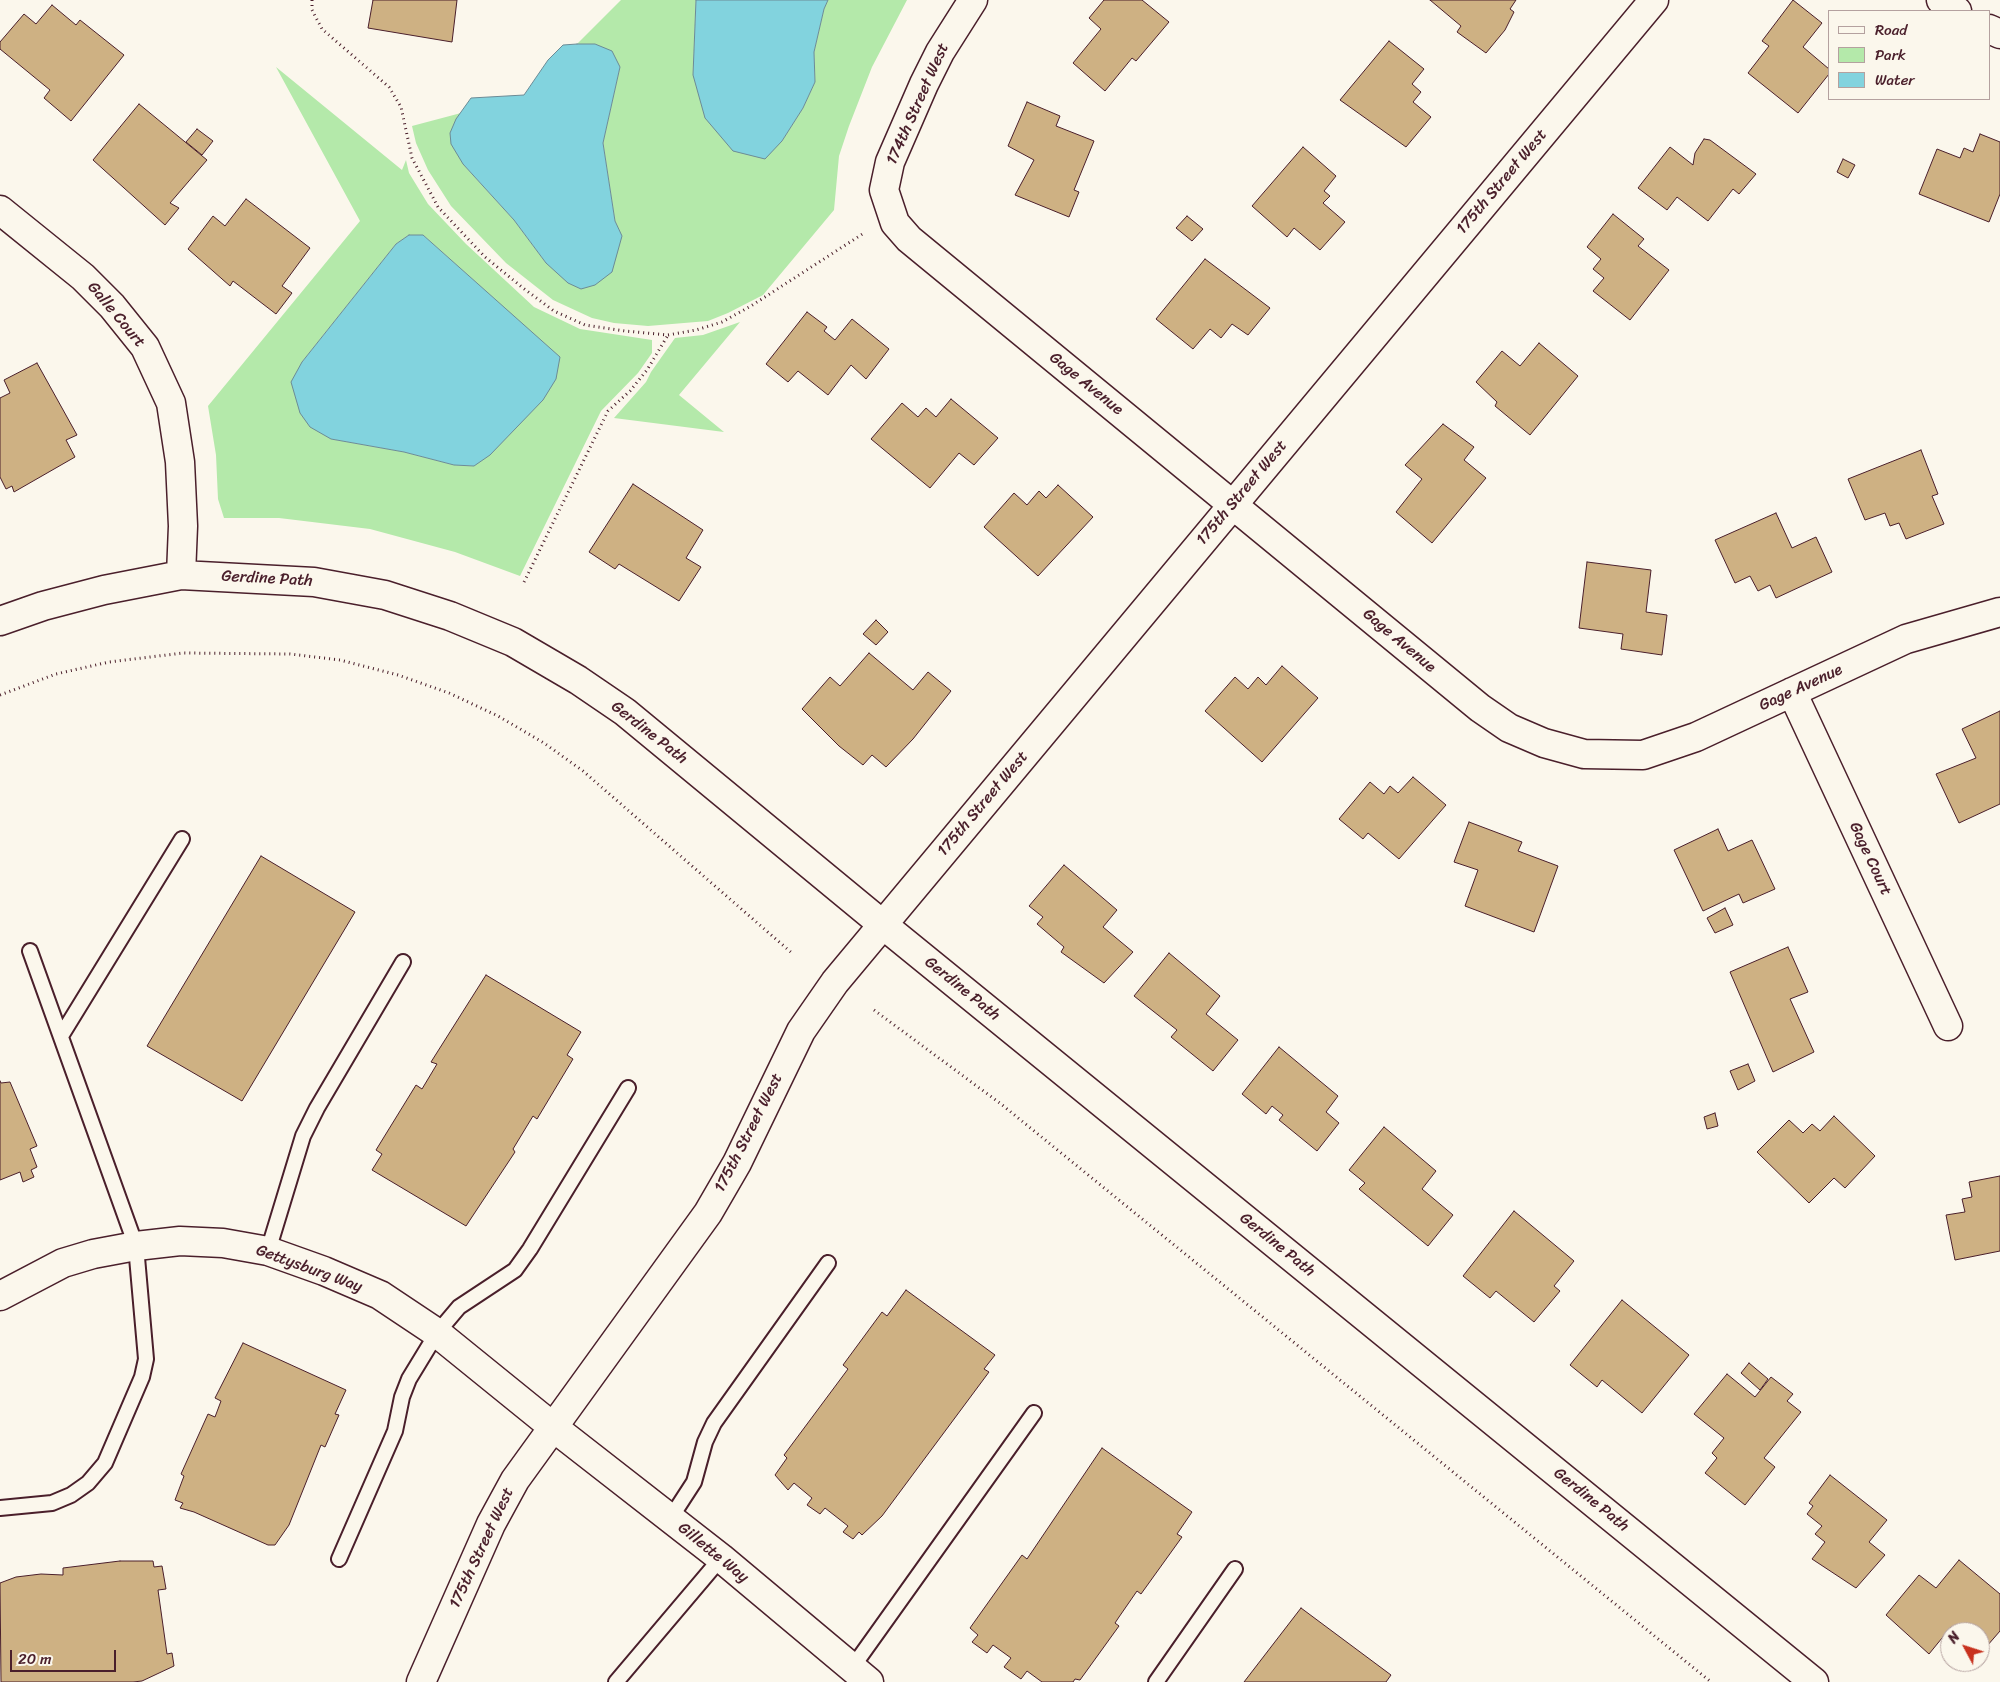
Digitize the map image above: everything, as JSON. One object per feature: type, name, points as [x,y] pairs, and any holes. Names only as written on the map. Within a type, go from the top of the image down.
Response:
[{"type":"street","name":"174th Street West","points":[[891,215],[884,190],[890,162],[940,52],[954,26],[973,0]]},
{"type":"street","name":"175th Street West","points":[[421,1682],[490,1524],[515,1480],[708,1213],[737,1163],[801,1031],[835,982],[1654,0]]},
{"type":"street","points":[[1941,0],[1956,10]]},
{"type":"street","name":"Galle Court","points":[[0,210],[83,277],[112,306],[145,347],[171,403],[180,462],[183,526],[181,575]]},
{"type":"street","name":"Gage Avenue","points":[[891,215],[898,227],[909,239],[1480,708],[1509,728],[1544,743],[1584,754],[1643,754],[1696,737],[1906,639],[2000,612]]},
{"type":"street","name":"Gerdine Path","points":[[0,621],[43,606],[104,590],[181,575],[314,582],[385,595],[450,616],[513,642],[578,680],[625,712],[882,924],[1814,1682]]},
{"type":"street","name":"Gage Court","points":[[1792,692],[1948,1026]]},
{"type":"street","name":"Gettysburg Way","points":[[0,1296],[63,1263],[93,1254],[136,1246],[180,1241],[223,1243],[268,1251],[324,1271],[380,1295],[438,1333],[553,1428]]},
{"type":"street","name":"Gillette Way","points":[[553,1428],[721,1558],[861,1675]]},
{"type":"lane","points":[[61,1036],[182,839]]},
{"type":"lane","points":[[0,1508],[52,1503],[71,1495],[88,1483],[105,1463],[142,1377],[146,1359],[136,1246],[30,951]]},
{"type":"lane","points":[[268,1251],[303,1136],[317,1108],[404,962]]},
{"type":"lane","points":[[339,1559],[395,1431],[402,1397],[409,1378],[438,1333],[458,1307],[515,1270],[530,1249],[628,1088]]},
{"type":"lane","points":[[670,1519],[694,1482],[705,1442],[714,1423],[828,1263]]},
{"type":"lane","points":[[861,1675],[1034,1412]]},
{"type":"lane","points":[[616,1682],[721,1558]]},
{"type":"lane","points":[[1156,1682],[1235,1568]]},
{"type":"path","points":[[312,0],[312,10],[322,29],[389,87],[401,107],[412,158],[438,207],[486,257],[554,311],[585,325],[668,335],[696,330],[722,322],[751,306],[891,215]]},
{"type":"path","points":[[524,582],[608,411],[630,391],[647,370],[668,335]]},
{"type":"path","points":[[0,695],[56,674],[100,664],[183,653],[290,654],[340,660],[398,675],[449,693],[498,716],[544,743],[583,771],[793,954]]},
{"type":"path","points":[[874,1010],[1001,1104],[1711,1682]]},
{"type":"green space","points":[[621,0],[696,0],[693,75],[782,141],[803,108],[815,82],[814,52],[824,9],[828,0],[907,0],[872,67],[849,126],[839,156],[834,210],[763,295],[708,321],[648,326],[614,323],[592,318],[553,300],[506,263],[451,206],[428,170],[416,143],[412,126],[461,113],[463,164],[514,220],[546,263],[622,237],[615,221],[603,143],[620,67],[595,44],[577,44]]},
{"type":"green space","points":[[276,67],[402,170],[406,160],[409,173],[428,204],[466,244],[534,307],[580,329],[652,340],[652,353],[638,373],[601,411],[520,576],[455,552],[370,529],[279,518],[224,518],[218,499],[216,455],[208,406],[360,221]],"holes":[[[409,235],[423,235],[560,358],[474,466],[454,465],[404,452],[331,439],[302,362],[396,244]]]},
{"type":"green space","points":[[740,322],[679,395],[724,432],[614,418],[646,382],[675,338],[703,335]]},
{"type":"water","points":[[696,0],[828,0],[824,9],[814,52],[815,82],[803,108],[782,141],[765,159],[733,151],[705,118],[693,75]]},
{"type":"water","points":[[595,44],[612,51],[620,67],[603,143],[615,221],[622,236],[612,272],[595,285],[581,289],[568,283],[546,263],[514,220],[463,164],[451,144],[450,133],[456,119],[471,98],[524,95],[548,60],[563,45]]},
{"type":"water","points":[[409,235],[423,235],[560,357],[556,379],[543,400],[490,455],[474,466],[454,465],[404,452],[331,439],[310,427],[300,413],[291,382],[302,362],[396,244]]},
{"type":"building","points":[[373,0],[457,0],[452,42],[368,28]]},
{"type":"building","points":[[1104,0],[1142,0],[1169,22],[1136,61],[1132,58],[1105,91],[1073,63],[1101,29],[1089,18]]},
{"type":"building","points":[[1430,0],[1516,0],[1510,9],[1514,12],[1505,30],[1486,53],[1457,32],[1461,26]]},
{"type":"building","points":[[1793,0],[1822,23],[1803,47],[1828,68],[1828,75],[1798,113],[1748,73],[1769,46],[1762,41]]},
{"type":"building","points":[[52,5],[76,25],[80,20],[124,55],[71,121],[44,98],[50,90],[0,49],[0,42],[24,14],[36,24]]},
{"type":"building","points":[[1389,41],[1424,69],[1412,84],[1421,92],[1413,102],[1431,117],[1406,147],[1340,100]]},
{"type":"building","points":[[1027,102],[1060,116],[1056,126],[1094,141],[1074,190],[1079,192],[1069,217],[1015,195],[1034,160],[1008,146]]},
{"type":"building","points":[[139,104],[207,160],[170,203],[179,208],[165,225],[93,160]]},
{"type":"building","points":[[197,129],[213,141],[202,155],[186,142]]},
{"type":"building","points":[[1980,134],[2000,142],[2000,194],[1989,222],[1919,194],[1937,149],[1960,158],[1964,148],[1973,152]]},
{"type":"building","points":[[1704,139],[1710,140],[1756,174],[1739,194],[1733,189],[1708,221],[1677,197],[1667,210],[1638,188],[1670,147],[1693,165],[1695,153]]},
{"type":"building","points":[[1303,147],[1336,176],[1324,191],[1330,196],[1323,203],[1345,222],[1320,250],[1294,228],[1287,237],[1252,206]]},
{"type":"building","points":[[1843,159],[1855,165],[1848,178],[1837,172]]},
{"type":"building","points":[[246,199],[310,248],[282,286],[292,293],[276,314],[233,281],[230,286],[188,249],[213,216],[225,226]]},
{"type":"building","points":[[1613,214],[1644,239],[1638,246],[1669,270],[1630,320],[1593,291],[1604,278],[1593,269],[1601,259],[1587,247]]},
{"type":"building","points":[[1187,216],[1203,229],[1192,241],[1176,228]]},
{"type":"building","points":[[1205,259],[1270,308],[1248,335],[1232,324],[1221,338],[1210,329],[1193,349],[1156,319]]},
{"type":"building","points":[[807,312],[827,327],[824,331],[835,340],[852,319],[889,349],[866,379],[851,365],[828,395],[798,371],[788,382],[766,364]]},
{"type":"building","points":[[1539,343],[1578,376],[1530,435],[1495,406],[1497,402],[1476,382],[1502,351],[1520,366]]},
{"type":"building","points":[[37,363],[77,435],[66,440],[75,457],[14,492],[12,486],[6,489],[0,477],[0,398],[10,393],[4,380]]},
{"type":"building","points":[[951,399],[998,438],[974,465],[959,453],[930,488],[871,439],[902,403],[918,417],[926,408],[936,417]]},
{"type":"building","points":[[1443,424],[1474,447],[1464,460],[1486,478],[1432,543],[1396,512],[1422,479],[1405,465]]},
{"type":"building","points":[[1921,450],[1938,494],[1932,496],[1944,524],[1906,539],[1899,523],[1890,526],[1885,513],[1865,520],[1848,479]]},
{"type":"building","points":[[633,484],[703,530],[686,558],[701,567],[679,601],[619,564],[615,569],[589,552]]},
{"type":"building","points":[[1058,485],[1093,517],[1038,576],[984,527],[1014,493],[1027,505],[1039,491],[1046,498]]},
{"type":"building","points":[[1776,513],[1792,548],[1816,537],[1832,572],[1776,598],[1770,585],[1758,591],[1750,576],[1735,583],[1715,540]]},
{"type":"building","points":[[1587,562],[1651,570],[1646,612],[1667,615],[1662,655],[1621,649],[1623,634],[1579,628]]},
{"type":"building","points":[[876,620],[888,632],[876,645],[863,634]]},
{"type":"building","points":[[869,653],[913,690],[928,672],[951,691],[913,739],[886,767],[872,755],[863,765],[839,746],[802,709],[830,677],[840,686]]},
{"type":"building","points":[[1282,666],[1318,698],[1262,762],[1205,711],[1235,677],[1248,689],[1258,677],[1266,685]]},
{"type":"building","points":[[2000,711],[2000,804],[1959,823],[1936,774],[1976,758],[1962,729]]},
{"type":"building","points":[[1413,777],[1446,805],[1399,859],[1368,833],[1363,839],[1339,819],[1370,782],[1384,794],[1390,786],[1398,793]]},
{"type":"building","points":[[1469,822],[1522,842],[1518,851],[1558,866],[1534,932],[1465,906],[1478,870],[1454,862]]},
{"type":"building","points":[[1718,829],[1728,851],[1752,840],[1775,889],[1743,903],[1739,894],[1703,911],[1674,850]]},
{"type":"building","points":[[261,856],[355,912],[242,1101],[147,1046]]},
{"type":"building","points":[[1064,865],[1117,910],[1103,927],[1133,952],[1104,983],[1061,952],[1064,947],[1037,924],[1043,917],[1029,906]]},
{"type":"building","points":[[1725,908],[1733,925],[1715,933],[1707,918]]},
{"type":"building","points":[[1788,947],[1808,992],[1790,999],[1814,1052],[1773,1072],[1730,972]]},
{"type":"building","points":[[1169,953],[1220,996],[1206,1014],[1238,1040],[1213,1071],[1171,1037],[1177,1030],[1134,996]]},
{"type":"building","points":[[486,975],[581,1032],[567,1055],[573,1059],[537,1119],[533,1116],[513,1149],[515,1152],[466,1226],[372,1170],[382,1154],[376,1150],[416,1085],[422,1089],[437,1064],[431,1062]]},
{"type":"building","points":[[1279,1047],[1338,1096],[1326,1112],[1339,1123],[1317,1151],[1279,1120],[1283,1115],[1272,1106],[1266,1114],[1242,1094]]},
{"type":"building","points":[[1748,1064],[1755,1081],[1738,1090],[1730,1071]]},
{"type":"building","points":[[0,1081],[1,1083],[10,1082],[37,1146],[30,1149],[37,1167],[31,1170],[34,1177],[23,1182],[20,1172],[0,1180]]},
{"type":"building","points":[[1715,1113],[1718,1126],[1707,1129],[1704,1117]]},
{"type":"building","points":[[1834,1116],[1875,1156],[1845,1188],[1834,1178],[1809,1203],[1757,1152],[1789,1120],[1803,1133],[1812,1124],[1820,1131]]},
{"type":"building","points":[[1384,1127],[1436,1171],[1422,1189],[1453,1215],[1428,1246],[1359,1189],[1365,1183],[1349,1170]]},
{"type":"building","points":[[2000,1176],[2000,1251],[1955,1260],[1946,1215],[1965,1212],[1962,1199],[1972,1197],[1969,1182]]},
{"type":"building","points":[[1514,1211],[1574,1261],[1554,1286],[1560,1291],[1534,1322],[1496,1291],[1490,1298],[1463,1276]]},
{"type":"building","points":[[906,1290],[995,1355],[984,1369],[989,1372],[882,1516],[862,1535],[859,1532],[853,1539],[843,1532],[848,1526],[825,1508],[820,1514],[807,1505],[812,1498],[794,1483],[788,1490],[775,1475],[787,1458],[784,1455],[848,1369],[843,1365],[882,1312],[887,1316]]},
{"type":"building","points":[[1622,1300],[1689,1355],[1642,1413],[1602,1380],[1597,1387],[1570,1365]]},
{"type":"building","points":[[243,1343],[346,1390],[335,1414],[339,1415],[325,1447],[321,1445],[289,1525],[275,1545],[268,1545],[194,1512],[180,1508],[183,1503],[175,1500],[184,1476],[181,1474],[208,1414],[215,1417],[221,1401],[215,1398]]},
{"type":"building","points":[[1749,1363],[1768,1379],[1760,1390],[1741,1373]]},
{"type":"building","points":[[1727,1374],[1755,1397],[1771,1377],[1793,1394],[1787,1401],[1801,1412],[1764,1458],[1775,1467],[1745,1505],[1705,1473],[1717,1458],[1712,1453],[1724,1438],[1694,1414]]},
{"type":"building","points":[[1102,1448],[1192,1512],[1177,1534],[1182,1537],[1141,1594],[1137,1591],[1115,1623],[1119,1626],[1080,1680],[1075,1679],[1073,1682],[1042,1682],[1027,1671],[1021,1679],[1004,1667],[1011,1658],[993,1645],[987,1653],[972,1642],[978,1635],[970,1628],[1022,1555],[1027,1559]]},
{"type":"building","points":[[1830,1475],[1887,1520],[1869,1542],[1885,1555],[1856,1588],[1812,1559],[1825,1542],[1815,1534],[1822,1526],[1807,1514],[1813,1506],[1809,1503]]},
{"type":"building","points":[[1959,1560],[2000,1594],[2000,1631],[1990,1643],[1990,1622],[1940,1622],[1940,1640],[1929,1654],[1886,1615],[1919,1575],[1936,1588]]},
{"type":"building","points":[[120,1561],[153,1561],[154,1567],[162,1566],[166,1589],[158,1590],[167,1654],[172,1653],[174,1666],[142,1681],[133,1682],[1,1682],[0,1583],[16,1577],[41,1574],[63,1575],[63,1568]]},
{"type":"building","points":[[1301,1608],[1391,1675],[1386,1682],[1244,1682]]}]
